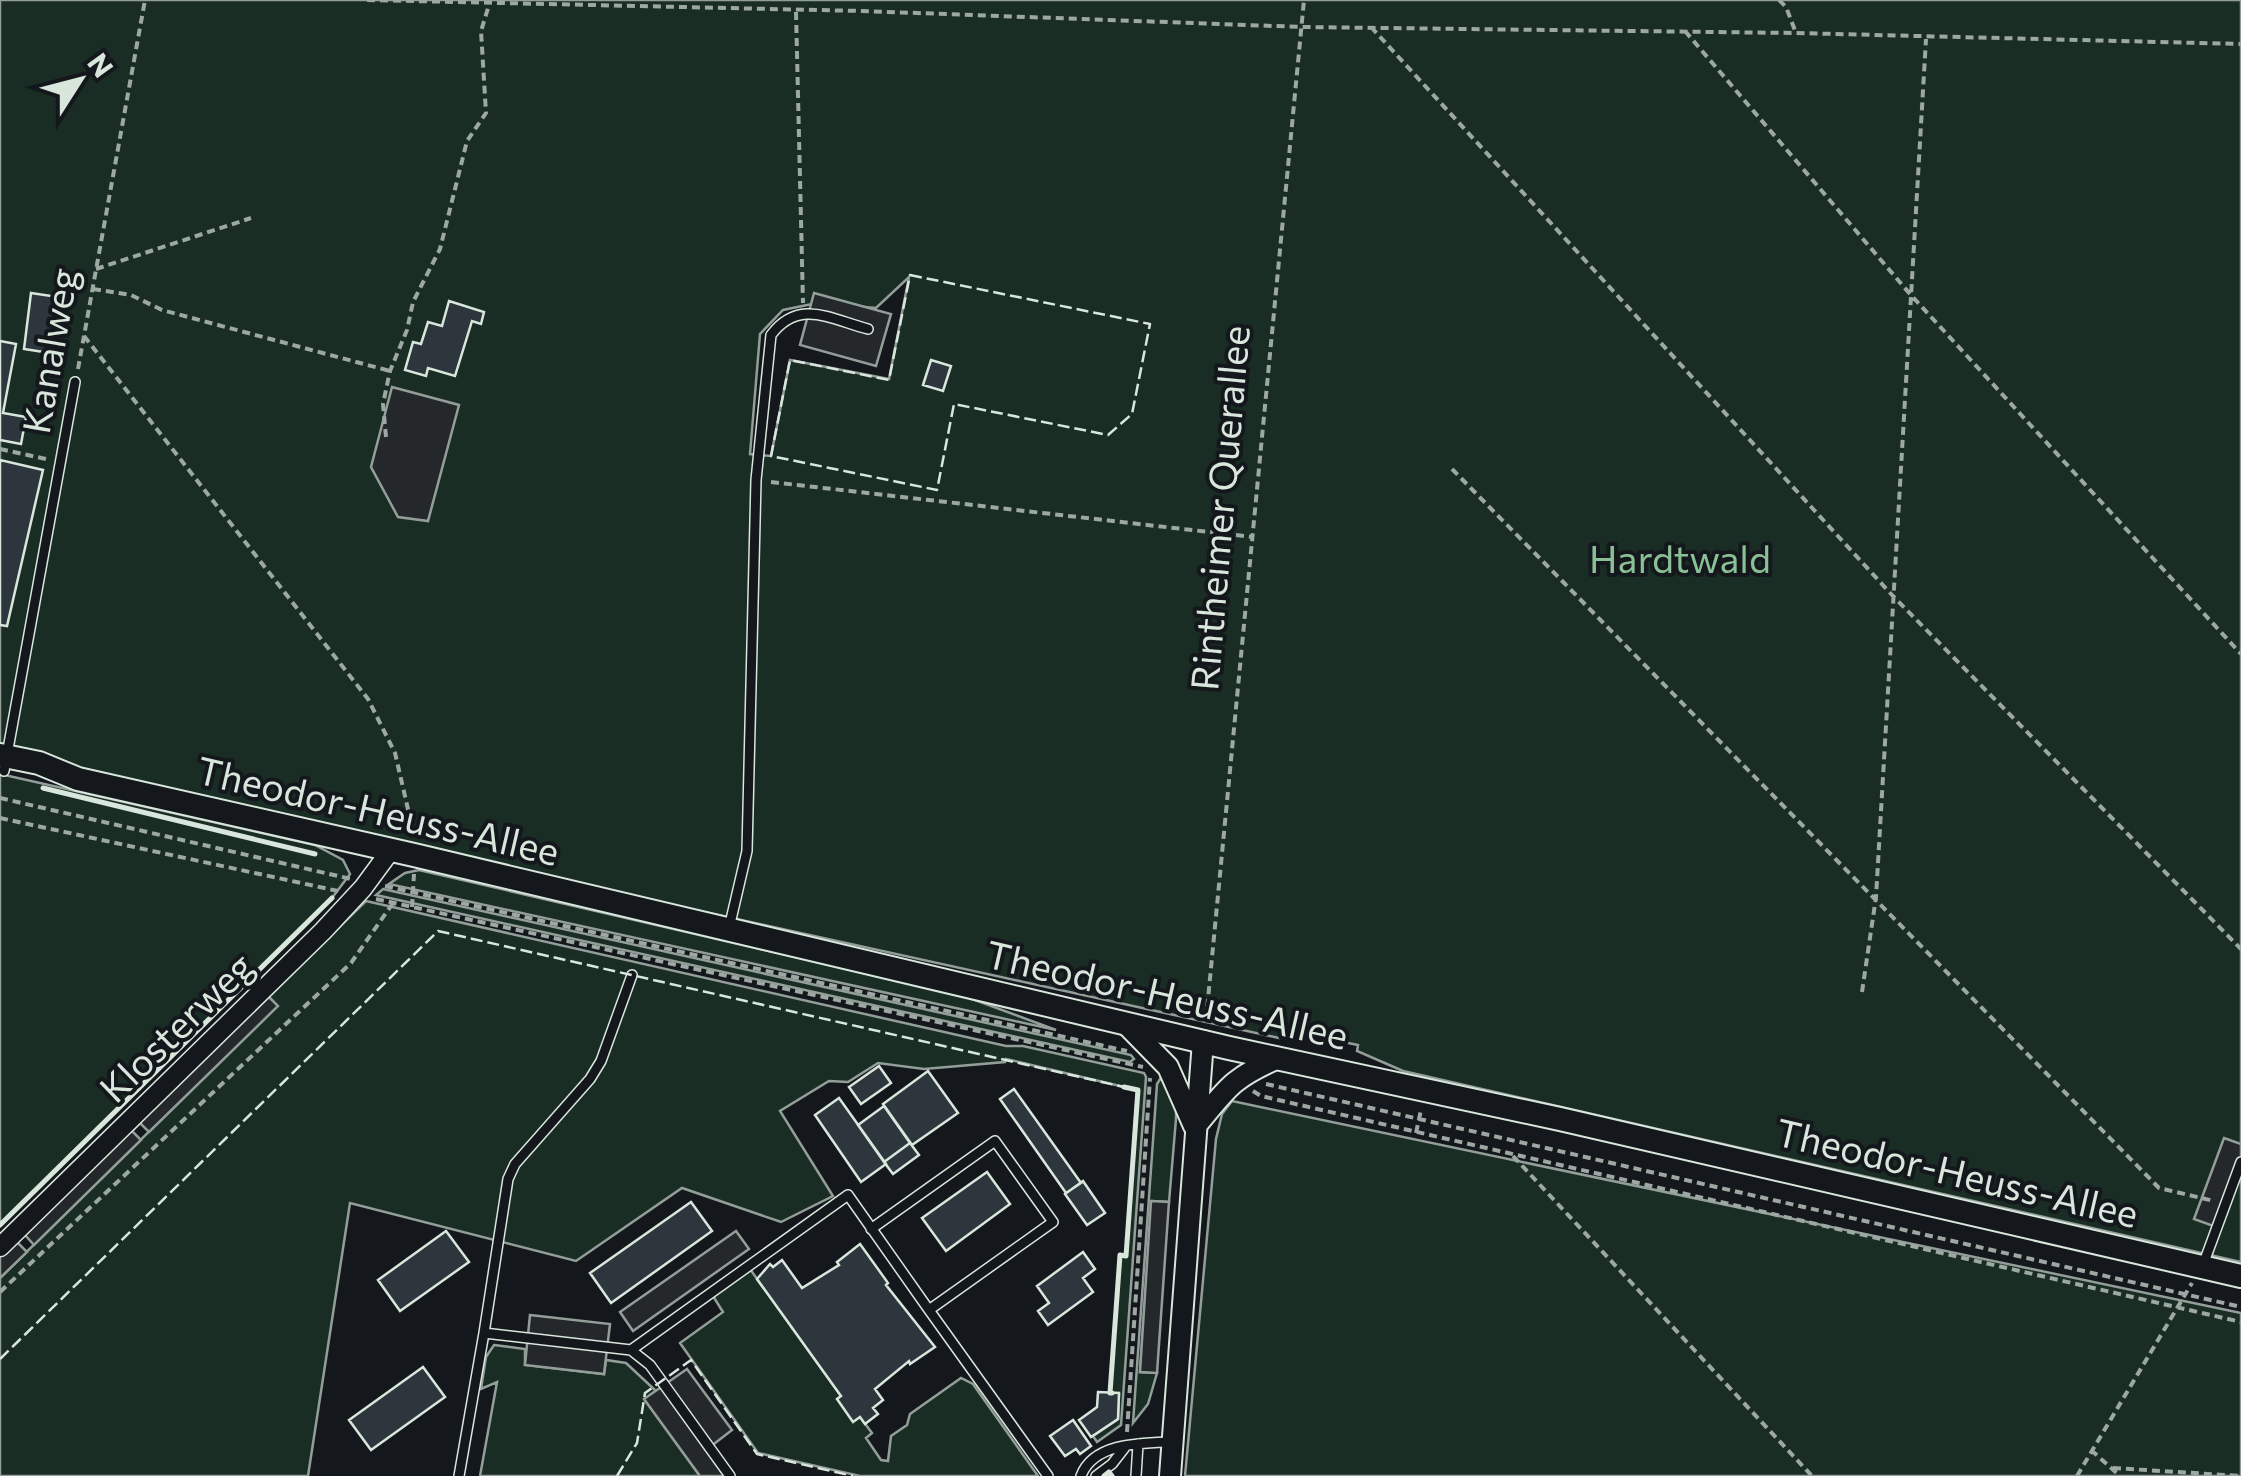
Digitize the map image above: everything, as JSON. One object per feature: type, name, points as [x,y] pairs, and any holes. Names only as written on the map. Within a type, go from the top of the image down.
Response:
[{"type":"main road","name":"Theodor-Heuss-Allee","points":[[3,763],[40,763],[78,779],[1124,1022],[1204,1032],[1278,1058],[2241,1276]]},
{"type":"street","name":"Klosterweg","points":[[0,1247],[402,852]]},
{"type":"street","points":[[1124,1022],[1168,1067],[1195,1128]]},
{"type":"street","points":[[1170,1476],[1204,1032]]},
{"type":"street","points":[[1195,1128],[1226,1087],[1278,1058]]},
{"type":"lane","points":[[729,928],[747,851],[756,480],[771,334],[784,318],[804,312],[868,329]]},
{"type":"lane","name":"Kanalweg","points":[[3,763],[76,382]]},
{"type":"lane","points":[[459,1476],[508,1179],[515,1164],[590,1079],[601,1061],[632,975]]},
{"type":"lane","points":[[871,1229],[995,1141],[1053,1222],[929,1310]]},
{"type":"lane","points":[[2202,1267],[2241,1162]]},
{"type":"lane","points":[[631,1350],[848,1194],[1048,1476]]},
{"type":"lane","points":[[484,1333],[631,1350],[650,1365],[730,1476]]},
{"type":"lane","points":[[1081,1476],[1084,1465],[1105,1451],[1173,1442]]},
{"type":"lane","points":[[1136,1476],[1138,1444]]},
{"type":"lane","points":[[1096,1476],[1126,1446]]},
{"type":"path","name":"Kanalweg","points":[[76,382],[145,0]]},
{"type":"path","points":[[367,0],[1302,26],[2241,44]]},
{"type":"path","points":[[862,0],[862,11]]},
{"type":"path","name":"Rintheimer Querallee","points":[[1204,1032],[1304,0]]},
{"type":"path","points":[[1779,0],[1796,33]]},
{"type":"path","points":[[386,436],[384,404],[390,370],[414,302],[440,249],[467,141],[486,113],[481,31],[488,5]]},
{"type":"path","points":[[796,11],[804,312]]},
{"type":"path","points":[[1371,27],[1892,595],[2241,949]]},
{"type":"path","points":[[1685,32],[1910,294],[2241,654]]},
{"type":"path","points":[[1862,992],[1876,897],[1926,38]]},
{"type":"path","points":[[96,268],[251,218]]},
{"type":"path","points":[[92,289],[130,295],[162,310],[213,325],[390,370]]},
{"type":"path","points":[[84,336],[368,699],[395,753],[411,816],[402,852],[414,893],[412,907]]},
{"type":"path","points":[[0,449],[61,462]]},
{"type":"path","points":[[1452,469],[2159,1188],[2226,1204]]},
{"type":"path","points":[[756,480],[1253,537]]},
{"type":"path","points":[[0,798],[363,888],[393,903],[1151,1068]]},
{"type":"path","points":[[0,818],[363,888],[414,893],[1132,1052]]},
{"type":"path","points":[[0,1292],[351,963],[393,903]]},
{"type":"path","points":[[1141,1060],[1151,1068]]},
{"type":"path","points":[[1126,1446],[1151,1068]]},
{"type":"path","points":[[1236,1080],[1419,1118],[2241,1307]]},
{"type":"path","points":[[1272,1099],[2241,1322]]},
{"type":"path","points":[[1416,1133],[1421,1110]]},
{"type":"path","points":[[1513,1156],[1812,1476]]},
{"type":"path","points":[[2076,1476],[2202,1267]]},
{"type":"path","points":[[2092,1450],[2120,1476]]},
{"type":"path","points":[[2113,1468],[2241,1476]]},
{"type":"green space","name":"Hardtwald","points":[[0,0],[2241,0],[2241,1262],[1403,1071],[1357,1051],[1358,1045],[1309,1035],[1279,1038],[445,855],[0,752]],"holes":[[[909,277],[889,379],[790,360],[771,456],[750,454],[760,334],[783,310],[817,303],[876,308]]]},
{"type":"green space","points":[[0,774],[315,845],[343,860],[350,874],[332,898],[0,1225]]},
{"type":"green space","points":[[419,870],[967,997],[1056,1030],[389,884],[405,873]]},
{"type":"green space","points":[[383,889],[1131,1055],[1134,1059],[1130,1062],[376,895]]},
{"type":"green space","points":[[366,901],[1006,1046],[1023,1046],[1144,1073],[1121,1425],[1097,1442],[1093,1436],[1118,1419],[1119,1394],[1110,1393],[1120,1255],[1126,1255],[1137,1090],[1006,1059],[924,1069],[878,1063],[848,1082],[829,1081],[780,1111],[833,1196],[781,1222],[682,1188],[576,1261],[350,1203],[308,1476],[0,1476],[0,1278],[277,1006],[268,996]]},
{"type":"green space","points":[[1162,1076],[1176,1108],[1176,1119],[1169,1202],[1152,1201],[1140,1372],[1157,1373],[1148,1404],[1133,1423],[1157,1084]]},
{"type":"green space","points":[[1232,1101],[2241,1313],[2241,1476],[1185,1476],[1216,1139],[1222,1114]]},
{"type":"green space","points":[[750,1269],[841,1396],[838,1399],[853,1421],[860,1417],[872,1433],[866,1438],[881,1460],[888,1461],[891,1436],[907,1425],[910,1414],[961,1378],[973,1384],[1038,1476],[860,1476],[758,1453],[680,1343],[723,1312],[713,1296]]},
{"type":"green space","points":[[494,1345],[525,1349],[525,1365],[604,1374],[606,1360],[626,1363],[656,1391],[645,1400],[700,1476],[480,1476],[497,1382],[481,1389],[486,1357]]},
{"type":"shaded area","points":[[814,293],[891,314],[876,366],[800,345]]},
{"type":"shaded area","points":[[392,387],[459,405],[428,521],[398,517],[371,467]]},
{"type":"shaded area","points":[[262,990],[278,1006],[149,1132],[140,1123],[132,1131],[141,1140],[34,1245],[25,1235],[17,1242],[27,1252],[0,1278],[0,1247]]},
{"type":"shaded area","points":[[2224,1138],[2241,1144],[2241,1160],[2216,1227],[2194,1219]]},
{"type":"shaded area","points":[[1151,1201],[1169,1202],[1157,1373],[1140,1372]]},
{"type":"shaded area","points":[[736,1231],[749,1249],[633,1331],[620,1312]]},
{"type":"shaded area","points":[[530,1315],[610,1324],[604,1374],[525,1365]]},
{"type":"shaded area","points":[[687,1369],[732,1430],[710,1447],[730,1476],[700,1476],[644,1399]]},
{"type":"building","points":[[31,293],[58,297],[50,353],[24,349]]},
{"type":"building","points":[[449,301],[484,312],[481,324],[472,321],[455,376],[428,368],[426,376],[405,370],[413,342],[421,344],[428,322],[442,326]]},
{"type":"building","points":[[0,341],[16,344],[3,413],[26,417],[21,444],[0,440]]},
{"type":"building","points":[[931,360],[951,366],[943,391],[923,385]]},
{"type":"building","points":[[0,460],[43,470],[7,626],[0,625]]},
{"type":"building","points":[[879,1066],[891,1083],[861,1104],[849,1087]]},
{"type":"building","points":[[928,1071],[958,1113],[912,1145],[883,1104]]},
{"type":"building","points":[[1014,1089],[1081,1183],[1066,1193],[1000,1099]]},
{"type":"building","points":[[839,1098],[886,1164],[861,1182],[815,1115]]},
{"type":"building","points":[[884,1106],[910,1143],[884,1162],[858,1125]]},
{"type":"building","points":[[910,1143],[919,1155],[893,1174],[884,1162]]},
{"type":"building","points":[[987,1172],[1010,1204],[946,1251],[922,1218]]},
{"type":"building","points":[[1083,1181],[1105,1213],[1087,1225],[1065,1194]]},
{"type":"building","points":[[691,1202],[712,1231],[611,1303],[590,1273]]},
{"type":"building","points":[[446,1231],[469,1262],[400,1311],[378,1280]]},
{"type":"building","points":[[860,1244],[886,1285],[935,1347],[910,1364],[909,1361],[875,1389],[883,1400],[873,1408],[878,1414],[865,1424],[860,1417],[853,1422],[837,1399],[841,1396],[757,1279],[770,1264],[773,1267],[782,1260],[802,1288],[839,1265],[837,1262]]},
{"type":"building","points":[[1083,1252],[1095,1269],[1083,1278],[1093,1292],[1048,1325],[1038,1311],[1049,1303],[1037,1286]]},
{"type":"building","points":[[423,1367],[445,1397],[371,1450],[349,1420]]},
{"type":"building","points":[[1098,1392],[1119,1393],[1118,1419],[1091,1437],[1079,1420],[1097,1407]]},
{"type":"building","points":[[1073,1420],[1091,1446],[1080,1454],[1076,1449],[1065,1456],[1050,1436]]},
{"type":"fence","points":[[910,275],[1150,324],[1132,414],[1108,435],[954,404],[937,490],[771,456],[790,360],[889,380],[910,275]]},
{"type":"fence","points":[[0,1359],[438,931],[1124,1087]]},
{"type":"fence","points":[[1110,1393],[1120,1255]]},
{"type":"fence","points":[[617,1476],[637,1443],[645,1393],[691,1360],[757,1454],[853,1476]]},
{"type":"wall","points":[[43,788],[315,854]]},
{"type":"wall","points":[[0,1225],[332,898]]},
{"type":"wall","points":[[1112,1393],[1120,1255],[1126,1256],[1138,1090],[1124,1087]]},
{"type":"wall","points":[[1104,1476],[1109,1472],[1112,1476]]}]
